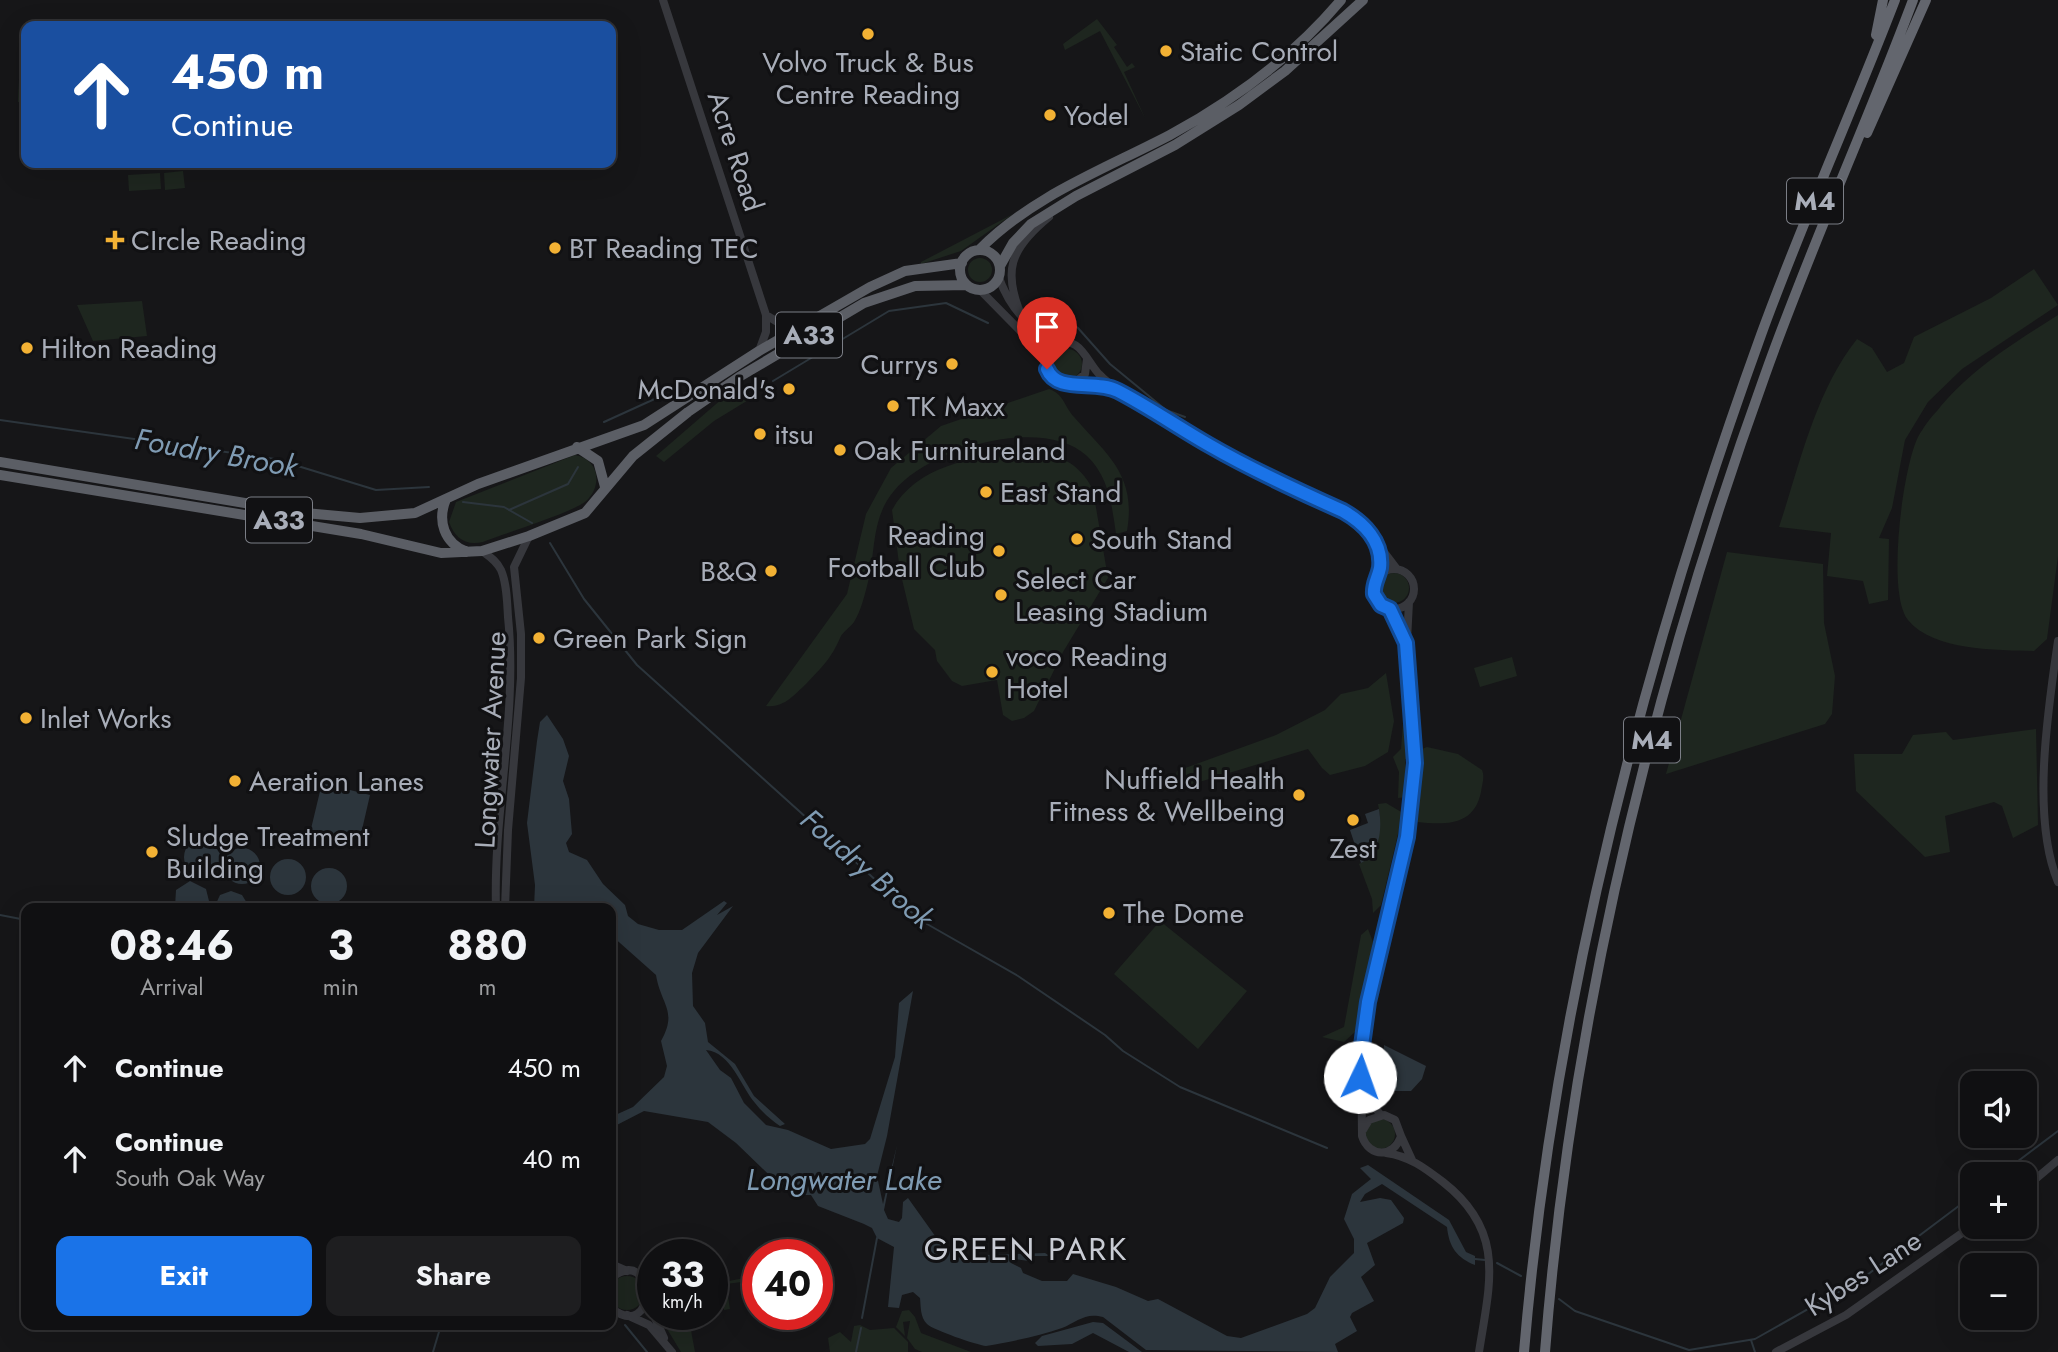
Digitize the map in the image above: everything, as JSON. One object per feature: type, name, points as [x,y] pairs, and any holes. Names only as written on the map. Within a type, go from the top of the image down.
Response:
[{"type":"highway","points":[[1341,0],[1294,50],[1234,96],[1169,135],[1035,203],[999,230],[979,250],[968,254],[961,262],[961,277],[967,285],[980,290],[994,285],[1024,229],[1076,196],[1175,145],[1239,105],[1285,71],[1363,0]]},
{"type":"highway","name":"M4","points":[[1869,68],[1883,0]]},
{"type":"highway","name":"M4","points":[[1524,1352],[1529,1289],[1555,1111],[1580,970],[1642,710],[1680,580],[1761,334],[1895,0]]},
{"type":"highway","name":"M4","points":[[1545,1352],[1551,1280],[1574,1117],[1599,975],[1657,718],[1691,597],[1764,378],[1913,0]]},
{"type":"highway","name":"M4","points":[[1854,153],[1875,120],[1926,0]]},
{"type":"highway","points":[[979,250],[993,254],[1000,272]]},
{"type":"highway","name":"A33","points":[[0,461],[329,516],[405,515],[424,511],[467,488],[644,425],[797,327],[862,290],[905,271],[961,262]]},
{"type":"highway","name":"A33","points":[[0,475],[361,534],[441,553],[482,551],[529,536],[585,513],[640,449],[688,412],[739,377],[864,303],[915,286],[967,285]]},
{"type":"highway","points":[[577,447],[598,461],[605,487]]},
{"type":"highway","points":[[446,499],[442,514],[443,530],[452,542],[467,552]]},
{"type":"street","name":"Acre Road","points":[[663,0],[766,315],[766,332],[759,351]]},
{"type":"street","points":[[1327,16],[1335,0]]},
{"type":"street","points":[[1022,317],[1010,282],[1014,258],[1033,231],[1076,196]]},
{"type":"street","points":[[1000,272],[1010,303],[1022,317],[1061,344],[1076,345],[1115,389],[1212,447],[1351,516],[1368,531],[1396,568],[1409,575],[1413,583],[1406,643],[1415,743],[1413,797],[1368,1002],[1360,1060],[1364,1142],[1370,1149],[1412,1160],[1467,1202],[1483,1228],[1491,1259],[1479,1352]]},
{"type":"street","points":[[980,290],[1047,358]]},
{"type":"street","points":[[766,315],[784,326],[797,327]]},
{"type":"street","points":[[1061,344],[1054,348],[1047,358],[1048,372],[1055,381],[1115,389]]},
{"type":"street","points":[[1077,382],[1087,371],[1087,359]]},
{"type":"street","name":"Longwater Avenue","points":[[505,903],[508,830],[521,678],[521,634],[514,566],[529,536]]},
{"type":"street","points":[[1379,548],[1378,576],[1374,586],[1376,598],[1390,609],[1406,643]]},
{"type":"street","name":"Longwater Avenue","points":[[482,551],[502,571],[510,639],[506,768],[498,829],[496,903]]},
{"type":"street","points":[[1378,576],[1386,570],[1396,568]]},
{"type":"street","points":[[1390,609],[1403,607],[1409,601]]},
{"type":"street","points":[[2058,641],[2048,710],[2046,835],[2058,882]]},
{"type":"street","points":[[1363,1094],[1381,1115],[1395,1120],[1412,1160]]},
{"type":"street","points":[[1363,1130],[1369,1119],[1381,1115]]},
{"type":"street","points":[[1385,1153],[1396,1147],[1401,1136]]},
{"type":"street","points":[[2037,1178],[2058,1160]]},
{"type":"street","name":"Kybes Lane","points":[[1776,1352],[1846,1315],[1960,1234]]},
{"type":"street","points":[[616,1266],[637,1274]]},
{"type":"street","points":[[616,1275],[630,1272]]},
{"type":"street","points":[[616,1310],[649,1325],[672,1352]]},
{"type":"street","points":[[626,1315],[637,1312]]},
{"type":"street","points":[[660,1330],[666,1343]]},
{"type":"shaded area","points":[[1097,19],[1117,45],[1114,47],[1127,67],[1132,63],[1135,67],[1124,72],[1145,118],[1100,31],[1065,50],[1063,44]]},
{"type":"shaded area","points":[[20,56],[21,56],[21,102],[18,102]]},
{"type":"shaded area","points":[[183,171],[185,188],[165,190],[164,173]]},
{"type":"shaded area","points":[[160,173],[161,189],[129,191],[128,175]]},
{"type":"shaded area","points":[[1013,214],[961,251],[921,264],[921,262]]},
{"type":"shaded area","points":[[980,258],[989,261],[992,270],[989,279],[980,282],[971,279],[968,270],[971,261]]},
{"type":"shaded area","points":[[2034,269],[2058,305],[1962,369],[1928,402],[1905,440],[1892,508],[1879,538],[1889,539],[1888,600],[1869,604],[1863,581],[1827,576],[1831,533],[1779,527],[1810,429],[1830,382],[1857,339],[1872,348],[1887,372],[1904,363],[1914,337],[1991,298]]},
{"type":"shaded area","points":[[142,301],[147,336],[93,341],[77,305]]},
{"type":"shaded area","points":[[2058,315],[2058,556],[2047,639],[2034,651],[1967,647],[1933,638],[1908,620],[1901,606],[1898,584],[1902,501],[1912,452],[1929,420],[1949,396],[1978,370]]},
{"type":"shaded area","points":[[1067,349],[1078,353],[1082,364],[1078,375],[1067,379],[1056,375],[1052,364],[1056,353]]},
{"type":"shaded area","points":[[1049,389],[1061,397],[1071,413],[1116,466],[1127,494],[1127,531],[1116,534],[1108,492],[1100,473],[1087,456],[1068,444],[1043,438],[1016,438],[959,450],[933,462],[911,475],[894,491],[881,512],[866,592],[854,622],[841,636],[826,662],[806,684],[783,703],[766,706],[847,594],[866,514],[891,468],[941,426]]},
{"type":"shaded area","points":[[734,395],[750,399],[714,421],[664,462],[656,456],[723,398]]},
{"type":"shaded area","name":"Select Car Leasing Stadium","points":[[1027,452],[1058,457],[1074,466],[1088,481],[1093,490],[1108,578],[1063,652],[1034,711],[1024,718],[1012,721],[1003,715],[997,680],[962,686],[952,681],[937,661],[935,650],[914,629],[900,571],[892,510],[903,494],[933,472],[970,460]]},
{"type":"shaded area","points":[[575,455],[589,462],[596,474],[595,488],[579,506],[483,542],[466,542],[454,532],[449,522],[456,502]]},
{"type":"shaded area","points":[[1727,552],[1823,564],[1824,623],[1835,676],[1832,714],[1825,724],[1666,774]]},
{"type":"shaded area","points":[[1394,573],[1405,577],[1409,588],[1405,599],[1394,603],[1383,599],[1379,588],[1383,577]]},
{"type":"shaded area","points":[[1512,657],[1517,676],[1480,687],[1474,668]]},
{"type":"shaded area","points":[[1386,673],[1394,721],[1388,752],[1365,766],[1330,775],[1308,749],[1173,790],[1177,771],[1276,735],[1325,710],[1341,694],[1368,688]]},
{"type":"shaded area","points":[[1404,710],[1409,710],[1409,759],[1405,759],[1407,797],[1398,798],[1399,772],[1393,757],[1401,749]]},
{"type":"shaded area","points":[[2036,729],[2038,825],[2013,838],[2002,806],[1994,802],[1945,816],[1950,852],[1925,857],[1856,791],[1854,754],[1902,754],[1913,735],[1946,732],[1953,740]]},
{"type":"shaded area","points":[[1427,747],[1458,754],[1482,770],[1483,781],[1477,803],[1472,811],[1457,821],[1417,822],[1422,749]]},
{"type":"shaded area","points":[[1386,803],[1403,813],[1381,905],[1373,913],[1372,899],[1359,864],[1372,856],[1380,815],[1378,804]]},
{"type":"shaded area","points":[[1160,921],[1247,991],[1198,1049],[1114,974]]},
{"type":"shaded area","points":[[1368,929],[1373,942],[1356,1031],[1344,1042],[1322,1037],[1344,1027],[1361,935]]},
{"type":"shaded area","points":[[1380,1119],[1391,1123],[1395,1134],[1391,1145],[1380,1149],[1369,1145],[1365,1134],[1369,1123]]},
{"type":"shaded area","points":[[620,1277],[637,1279],[637,1307],[620,1309],[616,1306],[616,1280]]},
{"type":"shaded area","points":[[742,1278],[742,1282],[728,1284],[728,1281]]},
{"type":"shaded area","points":[[909,1310],[921,1333],[971,1352],[922,1352],[915,1349],[907,1338],[910,1321],[903,1322],[905,1336],[896,1327],[902,1311]]},
{"type":"shaded area","points":[[860,1325],[870,1330],[894,1328],[908,1342],[908,1352],[830,1352],[828,1338],[840,1332],[851,1342],[854,1326]]},
{"type":"shaded area","points":[[668,1330],[691,1330],[695,1352],[681,1352]]},
{"type":"water","name":"Longwater Lake","points":[[547,715],[563,739],[569,756],[563,781],[569,799],[572,834],[566,843],[569,852],[587,860],[603,884],[625,905],[628,916],[638,924],[659,930],[682,930],[724,901],[727,903],[717,915],[733,906],[698,953],[692,973],[693,1006],[705,1023],[708,1042],[735,1064],[754,1096],[785,1124],[780,1126],[767,1116],[750,1096],[729,1063],[715,1052],[706,1050],[720,1070],[731,1078],[744,1103],[766,1125],[788,1130],[831,1149],[865,1144],[870,1139],[895,1057],[899,1003],[913,991],[887,1136],[877,1176],[883,1204],[897,1145],[884,1210],[888,1219],[899,1222],[902,1218],[903,1202],[908,1198],[943,1247],[967,1258],[1045,1253],[1050,1256],[1033,1256],[1029,1261],[1014,1259],[1011,1263],[1021,1268],[1023,1273],[1042,1281],[1067,1281],[1073,1274],[1116,1287],[1148,1301],[1158,1299],[1227,1336],[1241,1338],[1307,1314],[1315,1308],[1330,1277],[1354,1253],[1354,1239],[1344,1219],[1352,1194],[1371,1179],[1360,1168],[1368,1165],[1449,1220],[1466,1252],[1475,1256],[1475,1265],[1455,1251],[1447,1227],[1382,1184],[1365,1194],[1360,1202],[1380,1198],[1391,1200],[1404,1218],[1403,1223],[1367,1243],[1375,1265],[1361,1277],[1374,1301],[1352,1313],[1350,1317],[1357,1331],[1335,1344],[1338,1352],[1146,1350],[1103,1317],[1097,1316],[1086,1317],[1044,1334],[986,1346],[955,1337],[927,1324],[922,1315],[920,1298],[913,1292],[902,1295],[899,1308],[888,1307],[894,1247],[877,1238],[872,1228],[818,1206],[811,1195],[790,1195],[736,1143],[708,1122],[644,1111],[616,1125],[616,1115],[633,1107],[664,1077],[667,1066],[661,1041],[668,1022],[667,1008],[656,975],[616,939],[616,903],[534,903],[535,885],[527,823],[540,722]]},
{"type":"water","points":[[322,783],[370,795],[358,847],[355,842],[310,833]]},
{"type":"water","points":[[1379,809],[1379,839],[1373,853],[1361,863],[1350,830],[1368,823],[1365,814]]},
{"type":"water","points":[[202,839],[215,844],[220,857],[215,870],[202,875],[189,870],[184,857],[189,844]]},
{"type":"water","points":[[242,848],[255,853],[260,866],[255,879],[242,884],[229,879],[224,866],[229,853]]},
{"type":"water","points":[[288,859],[301,864],[306,877],[301,890],[288,895],[275,890],[270,877],[275,864]]},
{"type":"water","points":[[322,869],[336,869],[346,879],[346,893],[336,903],[322,903],[312,893],[312,879]]},
{"type":"water","points":[[190,881],[206,889],[208,903],[175,903],[176,890]]},
{"type":"water","points":[[231,891],[242,895],[247,903],[216,903],[220,895]]},
{"type":"water","points":[[1384,1045],[1426,1066],[1422,1079],[1411,1091],[1394,1091],[1388,1087],[1383,1069]]},
{"type":"water","points":[[1093,1322],[1103,1323],[1142,1352],[1129,1352],[1093,1333],[1072,1344],[1038,1346],[1035,1343],[1042,1336]]},
{"type":"waterway","points":[[773,381],[889,311],[946,303],[988,323]]},
{"type":"waterway","points":[[1032,309],[1056,312],[1078,328],[1110,364],[1166,410],[1185,417]]},
{"type":"waterway","points":[[604,422],[659,397]]},
{"type":"waterway","name":"Foudry Brook","points":[[0,420],[275,459],[376,490],[429,487]]},
{"type":"waterway","points":[[509,510],[568,484],[578,467]]},
{"type":"waterway","name":"Foudry Brook","points":[[463,502],[504,507],[532,523]]},
{"type":"waterway","name":"Foudry Brook","points":[[550,543],[584,599],[637,665],[920,920],[1018,976],[1105,1035],[1123,1051],[1180,1087],[1327,1148]]},
{"type":"waterway","points":[[0,915],[21,919]]},
{"type":"waterway","name":"Foudry Brook","points":[[2017,1162],[2058,1131]]},
{"type":"waterway","name":"Foudry Brook","points":[[1559,1299],[1575,1311],[1689,1350],[1755,1339],[1863,1278],[1960,1205]]},
{"type":"waterway","points":[[862,1318],[877,1238]]},
{"type":"waterway","name":"Foudry Brook","points":[[1475,1259],[1485,1260]]},
{"type":"waterway","name":"Foudry Brook","points":[[1497,1263],[1521,1276]]},
{"type":"waterway","points":[[625,1325],[647,1352]]},
{"type":"waterway","points":[[856,1352],[861,1328]]},
{"type":"waterway","points":[[433,1352],[440,1330]]},
{"type":"waterway","points":[[1751,1340],[1755,1352]]},
{"type":"place","name":"Volvo Truck & Bus Centre Reading","points":[[868,34]]},
{"type":"place","name":"Static Control","points":[[1166,51]]},
{"type":"place","name":"Yodel","points":[[1050,115]]},
{"type":"place","name":"CIrcle Reading","points":[[115,240]]},
{"type":"place","name":"BT Reading TEC","points":[[555,248]]},
{"type":"place","name":"Hilton Reading","points":[[27,348]]},
{"type":"place","name":"Currys","points":[[952,364]]},
{"type":"place","name":"McDonald's","points":[[789,389]]},
{"type":"place","name":"TK Maxx","points":[[893,406]]},
{"type":"place","name":"itsu","points":[[760,434]]},
{"type":"place","name":"Oak Furnitureland","points":[[840,450]]},
{"type":"place","name":"East Stand","points":[[986,492]]},
{"type":"place","name":"South Stand","points":[[1077,539]]},
{"type":"place","name":"Reading Football Club","points":[[999,551]]},
{"type":"place","name":"B&Q","points":[[771,571]]},
{"type":"place","name":"Select Car Leasing Stadium","points":[[1001,595]]},
{"type":"place","name":"Green Park Sign","points":[[539,638]]},
{"type":"place","name":"voco Reading Hotel","points":[[992,672]]},
{"type":"place","name":"Inlet Works","points":[[26,718]]},
{"type":"place","name":"Aeration Lanes","points":[[235,781]]},
{"type":"place","name":"Nuffield Health Fitness & Wellbeing","points":[[1299,795]]},
{"type":"place","name":"Zest","points":[[1353,820]]},
{"type":"place","name":"Sludge Treatment Building","points":[[152,852]]},
{"type":"place","name":"The Dome","points":[[1109,913]]},
{"type":"district","name":"GREEN PARK","points":[[1026,1249]]},
{"type":"route","points":[[1047,369],[1052,379],[1060,383],[1077,382],[1115,389],[1212,447],[1343,511],[1360,523],[1379,548],[1380,568],[1374,583],[1374,594],[1398,621],[1409,658],[1415,780],[1407,837],[1384,925],[1368,1002],[1360,1077]]}]
